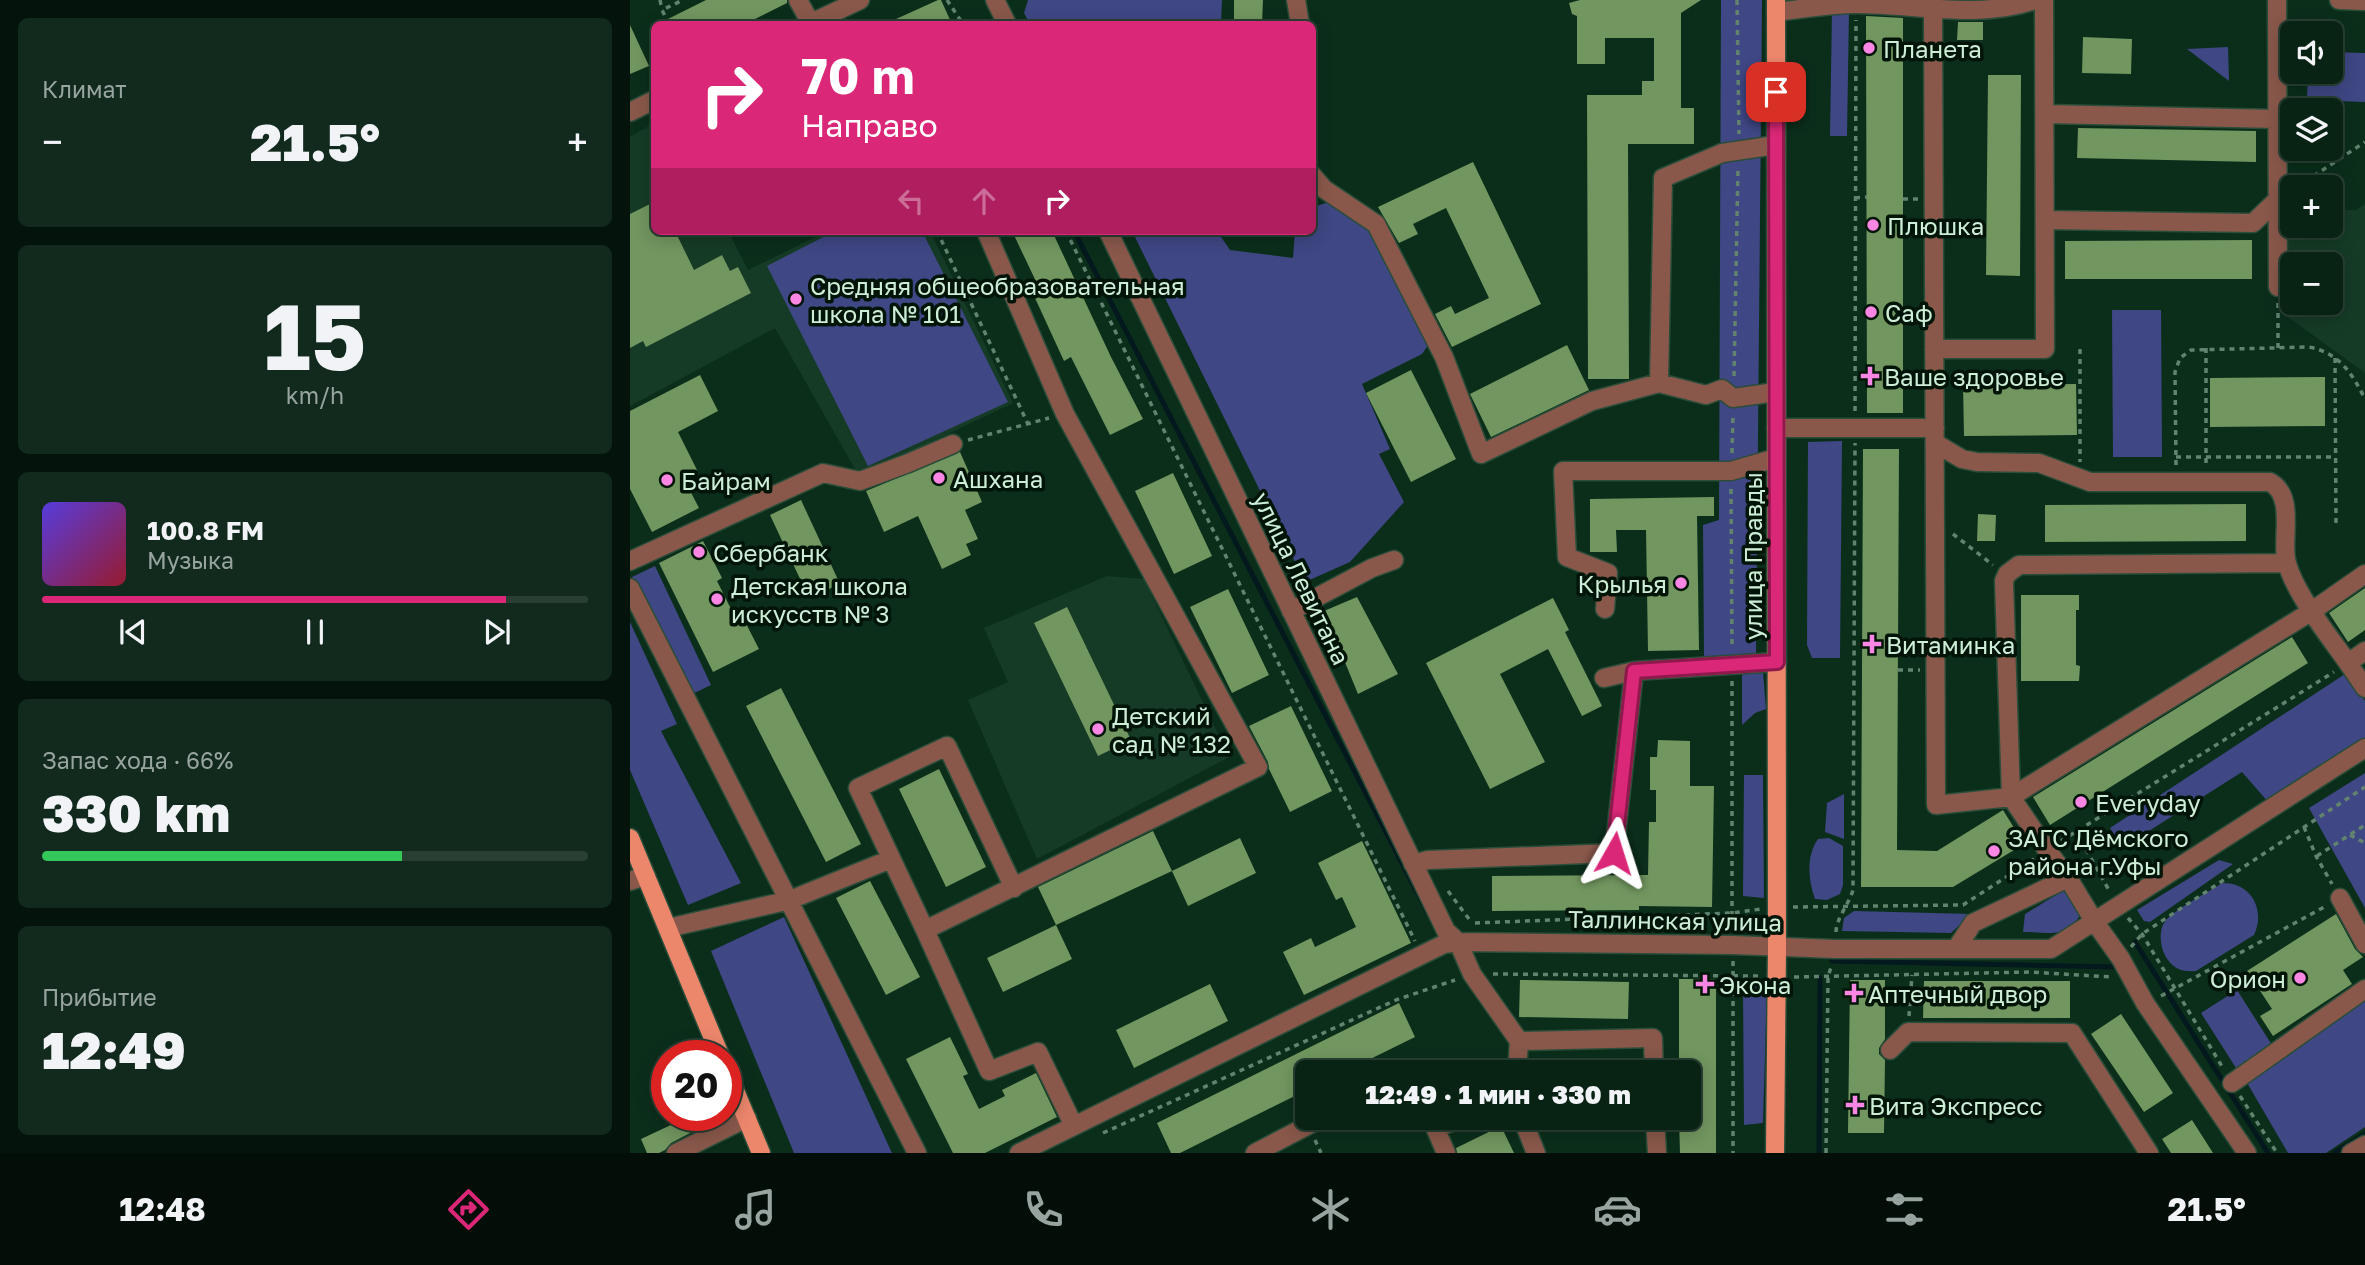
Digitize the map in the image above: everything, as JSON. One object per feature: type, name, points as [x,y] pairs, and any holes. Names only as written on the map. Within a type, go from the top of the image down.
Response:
[{"type":"main road","name":"улица Правды","points":[[1775,1153],[1776,6]]},
{"type":"main road","points":[[630,838],[638,879],[668,928],[714,1040]]},
{"type":"main road","points":[[742,1106],[761,1153]]},
{"type":"street","points":[[798,0],[808,21]]},
{"type":"street","points":[[816,21],[860,0]]},
{"type":"street","points":[[995,0],[1006,21]]},
{"type":"street","points":[[1296,0],[1300,21]]},
{"type":"street","points":[[1776,6],[1856,4],[1933,10],[2011,8],[2035,0]]},
{"type":"street","points":[[1934,349],[2045,349],[2044,0]]},
{"type":"street","points":[[2277,0],[2278,287]]},
{"type":"street","points":[[2339,0],[2365,1]]},
{"type":"street","points":[[1933,10],[1936,805],[2011,797],[2312,611],[2365,574]]},
{"type":"street","points":[[630,112],[651,102]]},
{"type":"street","points":[[2045,114],[2277,119]]},
{"type":"street","points":[[1659,383],[1662,178],[1722,153],[1776,145]]},
{"type":"street","points":[[1316,180],[1324,189],[1376,224],[1444,357],[1481,454],[1592,401],[1659,383],[1706,395],[1722,390],[1733,398],[1776,391]]},
{"type":"street","points":[[2045,220],[2253,223],[2277,200]]},
{"type":"street","points":[[925,930],[1258,767],[1065,414],[988,235]]},
{"type":"street","name":"улица Левитана","points":[[1110,235],[1446,931],[1458,942],[1472,974],[1519,1041]]},
{"type":"street","points":[[1776,428],[1855,428],[1935,435],[1956,456],[1969,461],[2039,463],[2099,483],[2270,482],[2276,485],[2284,498],[2284,545],[2290,572],[2312,611],[2365,688]]},
{"type":"street","points":[[630,561],[823,473],[860,481],[953,444]]},
{"type":"street","points":[[1605,609],[1608,573],[1566,557],[1563,471],[1731,471],[1776,458]]},
{"type":"street","points":[[1291,611],[1372,568],[1394,560]]},
{"type":"street","points":[[2247,1153],[2145,1003],[2121,959],[2068,878],[2011,797],[2003,591],[2007,574],[2018,565],[2287,563]]},
{"type":"street","points":[[630,588],[917,1153]]},
{"type":"street","points":[[2348,663],[2365,651]]},
{"type":"street","points":[[1604,678],[1634,671],[1777,662]]},
{"type":"street","points":[[1413,864],[1428,860],[1614,853],[1634,671]]},
{"type":"street","points":[[1014,888],[947,746],[858,789],[989,1072],[1038,1052],[1074,1126]]},
{"type":"street","name":"Таллинская улица","points":[[1019,1153],[1444,944],[1458,942],[2051,949],[2365,748]]},
{"type":"street","points":[[668,928],[790,900],[891,859]]},
{"type":"street","points":[[1956,949],[1973,923],[2068,878]]},
{"type":"street","points":[[2340,898],[2365,944]]},
{"type":"street","points":[[2232,1083],[2365,989]]},
{"type":"street","points":[[1890,1050],[1908,1032],[2072,1033],[2149,1153]]},
{"type":"street","points":[[1518,1060],[1519,1041],[1653,1038],[1654,1060]]},
{"type":"street","points":[[676,1153],[747,1118]]},
{"type":"street","points":[[1255,1153],[1299,1130]]},
{"type":"street","points":[[1436,1130],[1446,1153]]},
{"type":"street","points":[[1527,1130],[1536,1153]]},
{"type":"street","points":[[1656,1130],[1657,1153]]},
{"type":"street","points":[[2351,1153],[2365,1144]]},
{"type":"path","points":[[660,0],[668,21]]},
{"type":"path","points":[[662,10],[683,0]]},
{"type":"path","points":[[947,0],[961,21]]},
{"type":"path","points":[[1733,1153],[1731,471],[1739,150],[1737,0]]},
{"type":"path","points":[[1826,1153],[1828,978],[1835,948],[1836,924],[1848,906],[1853,890],[1856,4]]},
{"type":"path","points":[[2315,175],[2365,142]]},
{"type":"path","points":[[1855,198],[1867,197]]},
{"type":"path","points":[[939,235],[1028,424]]},
{"type":"path","points":[[1068,235],[1416,943]]},
{"type":"path","points":[[2278,287],[2278,348]]},
{"type":"path","points":[[2206,348],[2206,482]]},
{"type":"path","points":[[2080,349],[2080,478]]},
{"type":"path","points":[[2176,482],[2176,365],[2180,358],[2191,350],[2315,349],[2335,358],[2350,370],[2365,399]]},
{"type":"path","points":[[2335,358],[2336,523]]},
{"type":"path","points":[[953,444],[1065,414]]},
{"type":"path","points":[[2175,457],[2335,457]]},
{"type":"path","points":[[1935,516],[1968,547],[2007,574]]},
{"type":"path","points":[[1472,923],[1732,913],[1777,907],[1963,905],[2075,831],[2348,663]]},
{"type":"path","points":[[1853,669],[1862,670]]},
{"type":"path","points":[[1098,1136],[1396,1000],[1472,974],[1828,978],[2030,972],[2110,978],[2121,959],[2142,934],[2365,787]]},
{"type":"path","points":[[2316,856],[2365,825]]},
{"type":"path","points":[[2145,1003],[2174,990],[2340,898],[2316,856],[2304,827]]},
{"type":"path","points":[[2075,831],[2118,906],[2142,934],[2174,990],[2277,1153]]},
{"type":"path","points":[[2350,835],[2365,843]]},
{"type":"path","points":[[1908,1032],[1912,975]]},
{"type":"shaded area","points":[[1028,0],[1222,0],[1221,21],[1028,21],[1024,13]]},
{"type":"shaded area","points":[[1721,0],[1762,0],[1756,653],[1704,657],[1703,525],[1719,520]]},
{"type":"shaded area","points":[[1832,10],[1849,10],[1847,136],[1830,136]]},
{"type":"shaded area","points":[[2228,47],[2229,81],[2187,49]]},
{"type":"shaded area","points":[[2343,52],[2365,53],[2365,102],[2343,101],[2343,98],[2307,98],[2308,84],[2343,84]]},
{"type":"shaded area","name":"Средняя общеобразовательная школа № 101","points":[[651,125],[651,235],[730,235],[748,270],[820,235],[932,235],[1013,403],[859,476],[775,328],[630,406],[630,137]]},
{"type":"shaded area","points":[[1332,201],[1384,232],[1435,335],[1422,354],[1362,384],[1390,449],[1379,454],[1404,502],[1350,562],[1305,582],[1134,235],[1220,235],[1230,250],[1293,258],[1295,235],[1316,235],[1316,206]]},
{"type":"shaded area","points":[[2365,204],[2365,373],[2288,317],[2343,315],[2343,252],[2287,252],[2287,238],[2343,238],[2343,210],[2356,210]]},
{"type":"shaded area","points":[[827,235],[924,235],[1008,402],[868,466],[767,266]]},
{"type":"shaded area","points":[[2112,310],[2161,310],[2162,457],[2113,457]]},
{"type":"shaded area","points":[[1842,441],[1840,658],[1812,658],[1807,645],[1808,442]]},
{"type":"shaded area","points":[[655,566],[711,685],[688,696],[632,577]]},
{"type":"shaded area","name":"Детский сад № 132","points":[[1107,576],[1144,579],[1229,757],[1037,859],[968,700],[1008,682],[984,628]]},
{"type":"shaded area","points":[[630,622],[677,724],[661,731],[741,883],[688,905],[630,770]]},
{"type":"shaded area","points":[[1746,669],[1763,672],[1766,709],[1755,713],[1742,725],[1742,676]]},
{"type":"shaded area","points":[[2345,674],[2365,701],[2365,740],[2269,803],[2242,772],[2122,848],[2110,828]]},
{"type":"shaded area","points":[[2365,773],[2365,908],[2309,808]]},
{"type":"shaded area","points":[[1744,775],[1763,775],[1764,898],[1743,896]]},
{"type":"shaded area","points":[[1844,794],[1844,839],[1825,832],[1827,803]]},
{"type":"shaded area","points":[[1829,838],[1843,846],[1843,885],[1840,894],[1827,900],[1815,899],[1810,876],[1811,853],[1818,839]]},
{"type":"shaded area","points":[[2219,860],[2233,864],[2150,922],[2144,921],[2137,910]]},
{"type":"shaded area","points":[[2222,883],[2241,887],[2253,899],[2258,916],[2254,935],[2196,971],[2177,968],[2163,951],[2161,934],[2164,923],[2179,910]]},
{"type":"shaded area","points":[[2064,890],[2075,893],[2083,911],[2077,920],[2070,927],[2058,932],[2023,932],[2025,914]]},
{"type":"shaded area","points":[[1854,911],[1971,914],[1951,933],[1842,931],[1844,918]]},
{"type":"shaded area","points":[[784,917],[892,1153],[794,1153],[711,951]]},
{"type":"shaded area","points":[[1758,979],[1767,988],[1763,1123],[1744,1125],[1743,987],[1747,982]]},
{"type":"shaded area","points":[[2237,990],[2272,1045],[2236,1068],[2201,1013]]},
{"type":"shaded area","points":[[2365,999],[2365,1127],[2326,1153],[2288,1153],[2246,1081]]},
{"type":"building","points":[[706,0],[787,0],[787,3],[751,21],[664,21]]},
{"type":"building","points":[[941,0],[951,21],[892,21]]},
{"type":"building","points":[[1234,0],[1263,0],[1262,21],[1234,21]]},
{"type":"building","points":[[1580,0],[1701,0],[1681,13],[1681,108],[1694,108],[1694,144],[1628,144],[1629,379],[1588,379],[1587,95],[1642,95],[1642,81],[1654,81],[1654,38],[1605,38],[1605,64],[1577,64],[1577,16],[1572,14],[1569,3]]},
{"type":"building","points":[[1866,16],[1903,18],[1903,413],[1867,413]]},
{"type":"building","points":[[1958,22],[1983,22],[1983,40],[1957,40]]},
{"type":"building","points":[[630,25],[649,66],[630,74]]},
{"type":"building","points":[[2083,37],[2132,39],[2131,74],[2082,73]]},
{"type":"building","points":[[1988,75],[2021,75],[2020,276],[1986,275]]},
{"type":"building","points":[[2078,128],[2256,131],[2256,162],[2077,158]]},
{"type":"building","points":[[1473,162],[1541,304],[1452,347],[1435,314],[1451,306],[1455,314],[1489,298],[1446,208],[1413,224],[1418,234],[1399,243],[1378,207]]},
{"type":"building","points":[[651,204],[651,235],[677,235],[694,270],[722,255],[730,271],[738,267],[751,293],[646,347],[643,341],[630,348],[630,214]]},
{"type":"building","points":[[1014,235],[1054,235],[1143,419],[1110,435],[1071,357],[1064,361],[1035,298],[1042,294]]},
{"type":"building","points":[[2252,240],[2252,279],[2065,279],[2065,241]]},
{"type":"building","points":[[1567,345],[1589,390],[1491,437],[1470,394]]},
{"type":"building","points":[[1411,370],[1456,459],[1411,482],[1366,393]]},
{"type":"building","points":[[700,375],[718,411],[678,432],[697,470],[683,477],[699,508],[652,532],[630,489],[630,411]]},
{"type":"building","points":[[2325,377],[2325,426],[2210,427],[2210,378]]},
{"type":"building","points":[[2076,384],[2077,435],[1964,436],[1963,385]]},
{"type":"building","points":[[1863,449],[1899,449],[1897,850],[1937,851],[2003,810],[2024,844],[1953,887],[1861,887]]},
{"type":"building","points":[[960,452],[982,502],[965,510],[978,539],[966,544],[971,555],[942,569],[918,516],[884,532],[866,491]]},
{"type":"building","points":[[1173,473],[1212,556],[1174,574],[1135,491]]},
{"type":"building","points":[[1714,497],[1714,516],[1697,516],[1699,650],[1648,651],[1646,530],[1616,530],[1617,552],[1590,552],[1590,499]]},
{"type":"building","points":[[801,500],[840,584],[809,598],[770,515]]},
{"type":"building","points":[[2246,504],[2246,541],[2045,542],[2045,505]]},
{"type":"building","points":[[1978,514],[1996,515],[1995,541],[1977,541]]},
{"type":"building","points":[[703,541],[722,578],[717,581],[733,613],[739,610],[759,649],[713,672],[659,563]]},
{"type":"building","points":[[2365,588],[2365,630],[2348,642],[2329,613]]},
{"type":"building","points":[[1228,589],[1269,675],[1232,693],[1190,607]]},
{"type":"building","points":[[2021,595],[2079,595],[2079,610],[2076,610],[2076,665],[2080,666],[2079,681],[2021,681]]},
{"type":"building","points":[[1357,597],[1398,674],[1358,694],[1324,611]]},
{"type":"building","points":[[1553,598],[1569,630],[1565,632],[1602,706],[1582,716],[1548,649],[1500,674],[1545,762],[1490,789],[1426,663]]},
{"type":"building","points":[[1067,607],[1131,740],[1098,756],[1034,623]]},
{"type":"building","points":[[2292,637],[2308,663],[2050,825],[2033,797]]},
{"type":"building","points":[[781,688],[861,844],[826,862],[746,706]]},
{"type":"building","points":[[1291,706],[1332,791],[1290,812],[1249,726]]},
{"type":"building","points":[[1658,740],[1690,741],[1690,786],[1714,786],[1712,907],[1639,906],[1639,910],[1492,911],[1492,876],[1648,875],[1649,822],[1656,822],[1656,790],[1650,790],[1650,757],[1657,757]]},
{"type":"building","points":[[939,769],[986,867],[946,887],[899,789]]},
{"type":"building","points":[[1153,831],[1172,871],[1056,925],[1038,887]]},
{"type":"building","points":[[1240,838],[1256,873],[1188,906],[1172,871]]},
{"type":"building","points":[[1362,841],[1411,943],[1304,995],[1283,952],[1311,938],[1315,947],[1356,927],[1342,897],[1336,900],[1318,863]]},
{"type":"building","points":[[870,881],[920,977],[886,995],[836,898]]},
{"type":"building","name":"Орион","points":[[2336,914],[2355,949],[2363,957],[2343,970],[2352,984],[2273,1036],[2260,1016],[2272,1009],[2247,971]]},
{"type":"building","points":[[1056,925],[1072,959],[1003,992],[987,958]]},
{"type":"building","points":[[1679,979],[1716,979],[1716,1153],[1680,1153],[1679,1130],[1701,1130],[1701,1060],[1679,1060]]},
{"type":"building","points":[[1520,980],[1629,982],[1628,1019],[1519,1017]]},
{"type":"building","points":[[1850,980],[1885,980],[1885,1039],[1879,1048],[1879,1054],[1885,1060],[1884,1133],[1848,1133]]},
{"type":"building","points":[[1924,981],[2070,981],[2070,1018],[1923,1018]]},
{"type":"building","points":[[1210,984],[1228,1021],[1134,1068],[1116,1030]]},
{"type":"building","points":[[1399,1003],[1415,1037],[1368,1060],[1295,1060],[1295,1096],[1180,1153],[1171,1153],[1157,1123]]},
{"type":"building","points":[[2121,1014],[2173,1093],[2144,1112],[2091,1034]]},
{"type":"building","points":[[950,1037],[968,1074],[963,1076],[979,1109],[1005,1096],[1002,1090],[1036,1073],[1057,1117],[985,1153],[953,1153],[906,1059]]},
{"type":"building","points":[[2192,1120],[2213,1153],[2171,1153],[2162,1139]]},
{"type":"building","points":[[1493,1130],[1503,1130],[1514,1153],[1457,1153],[1456,1148]]},
{"type":"building","points":[[658,1131],[694,1131],[659,1153],[647,1153],[641,1139]]},
{"type":"waterway","points":[[1076,235],[1428,913]]},
{"type":"waterway","points":[[2135,942],[2268,1153]]},
{"type":"waterway","points":[[1832,961],[2116,967]]},
{"type":"waterway","points":[[1819,1153],[1820,978]]},
{"type":"waterway","points":[[2334,1153],[2365,1134]]},
{"type":"place","name":"Планета","points":[[1869,48]]},
{"type":"place","name":"Плюшка","points":[[1873,225]]},
{"type":"place","name":"Средняя общеобразовательная школа № 101","points":[[796,299]]},
{"type":"place","name":"Саф","points":[[1871,312]]},
{"type":"place","name":"Ваше здоровье","points":[[1870,376]]},
{"type":"place","name":"Ашхана","points":[[939,478]]},
{"type":"place","name":"Байрам","points":[[667,480]]},
{"type":"place","name":"Сбербанк","points":[[699,552]]},
{"type":"place","name":"Крылья","points":[[1681,583]]},
{"type":"place","name":"Детская школа искусств № 3","points":[[717,599]]},
{"type":"place","name":"Витаминка","points":[[1872,644]]},
{"type":"place","name":"Детский сад № 132","points":[[1098,729]]},
{"type":"place","name":"Everyday","points":[[2081,802]]},
{"type":"place","name":"ЗАГС Дёмского района г.Уфы","points":[[1994,851]]},
{"type":"place","name":"Орион","points":[[2300,978]]},
{"type":"place","name":"Экона","points":[[1705,984]]},
{"type":"place","name":"Аптечный двор","points":[[1854,993]]},
{"type":"place","name":"Вита Экспресс","points":[[1855,1105]]},
{"type":"route","points":[[1614,853],[1634,671],[1777,662],[1776,92]]}]
